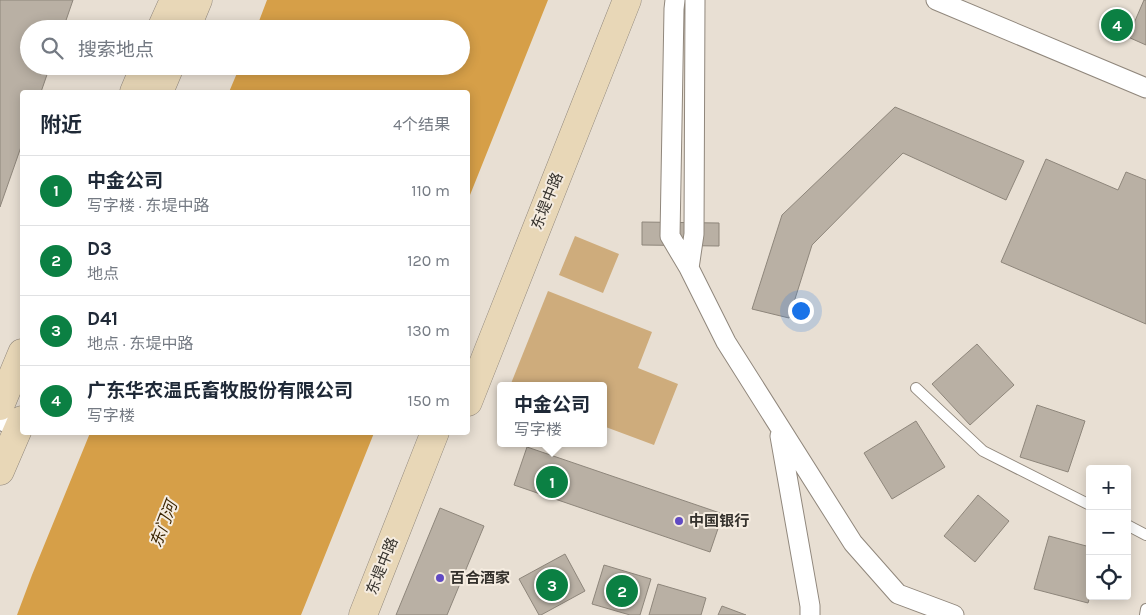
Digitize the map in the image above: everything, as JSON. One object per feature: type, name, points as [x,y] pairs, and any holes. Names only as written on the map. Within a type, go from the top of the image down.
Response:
[{"type":"main road","points":[[165,20],[174,0]]},
{"type":"main road","points":[[190,20],[198,0]]},
{"type":"main road","name":"东堤中路","points":[[470,347],[607,0]]},
{"type":"main road","name":"东堤中路","points":[[470,397],[627,0]]},
{"type":"main road","points":[[135,90],[141,75]]},
{"type":"main road","points":[[161,90],[167,75]]},
{"type":"main road","points":[[0,406],[20,359]]},
{"type":"main road","points":[[0,471],[14,422]]},
{"type":"main road","name":"东堤中路","points":[[363,615],[434,435]]},
{"type":"main road","name":"东堤中路","points":[[383,615],[455,435]]},
{"type":"street","points":[[675,0],[670,236],[726,342],[852,543],[898,594],[954,615]]},
{"type":"street","points":[[688,268],[694,234],[695,0]]},
{"type":"street","points":[[936,0],[1146,88]]},
{"type":"street","points":[[778,425],[798,534],[810,615]]},
{"type":"lane","points":[[916,388],[983,451],[1086,503]]},
{"type":"lane","points":[[1131,527],[1146,535]]},
{"type":"lane","points":[[1145,615],[1146,609]]},
{"type":"shaded area","points":[[575,236],[619,254],[603,293],[559,275]]},
{"type":"shaded area","points":[[548,291],[652,332],[638,368],[678,384],[654,445],[607,427],[607,382],[512,382]]},
{"type":"water","points":[[267,0],[548,0],[470,195],[470,90],[230,90],[236,75],[470,75],[470,20],[259,20]]},
{"type":"water","name":"东门河","points":[[89,435],[373,435],[301,615],[17,615]]},
{"type":"building","points":[[0,0],[73,0],[66,20],[20,20],[20,75],[47,75],[42,90],[20,90],[20,150],[0,207]]},
{"type":"building","points":[[1144,0],[1146,0],[1146,45],[1128,37]]},
{"type":"building","points":[[895,107],[1024,161],[1006,200],[903,153],[812,245],[789,318],[752,309],[782,215]]},
{"type":"building","points":[[1046,159],[1118,190],[1126,172],[1146,180],[1146,324],[1001,262]]},
{"type":"building","points":[[642,222],[719,223],[719,246],[642,245]]},
{"type":"building","points":[[977,344],[1014,385],[970,425],[932,384]]},
{"type":"building","points":[[1037,405],[1085,421],[1068,472],[1020,457]]},
{"type":"building","points":[[916,421],[945,467],[892,499],[864,453]]},
{"type":"building","points":[[527,447],[723,514],[710,552],[514,485]]},
{"type":"building","points":[[978,495],[1009,521],[975,562],[944,536]]},
{"type":"building","points":[[440,508],[484,526],[447,615],[396,615]]},
{"type":"building","points":[[1049,536],[1086,546],[1086,600],[1089,600],[1088,603],[1034,589]]},
{"type":"building","points":[[565,554],[585,591],[539,615],[519,579]]},
{"type":"building","points":[[604,565],[651,579],[640,615],[630,615],[592,604]]},
{"type":"building","points":[[658,584],[706,598],[701,615],[649,615]]},
{"type":"building","points":[[722,606],[746,615],[718,615]]},
{"type":"place","name":"广东华农温氏畜牧股份有限公司","points":[[1117,25]]},
{"type":"place","name":"中金公司","points":[[552,482]]},
{"type":"place","name":"中国银行","points":[[679,521]]},
{"type":"place","name":"百合酒家","points":[[440,578]]},
{"type":"place","name":"D41","points":[[552,585]]},
{"type":"place","name":"D3","points":[[622,591]]}]
